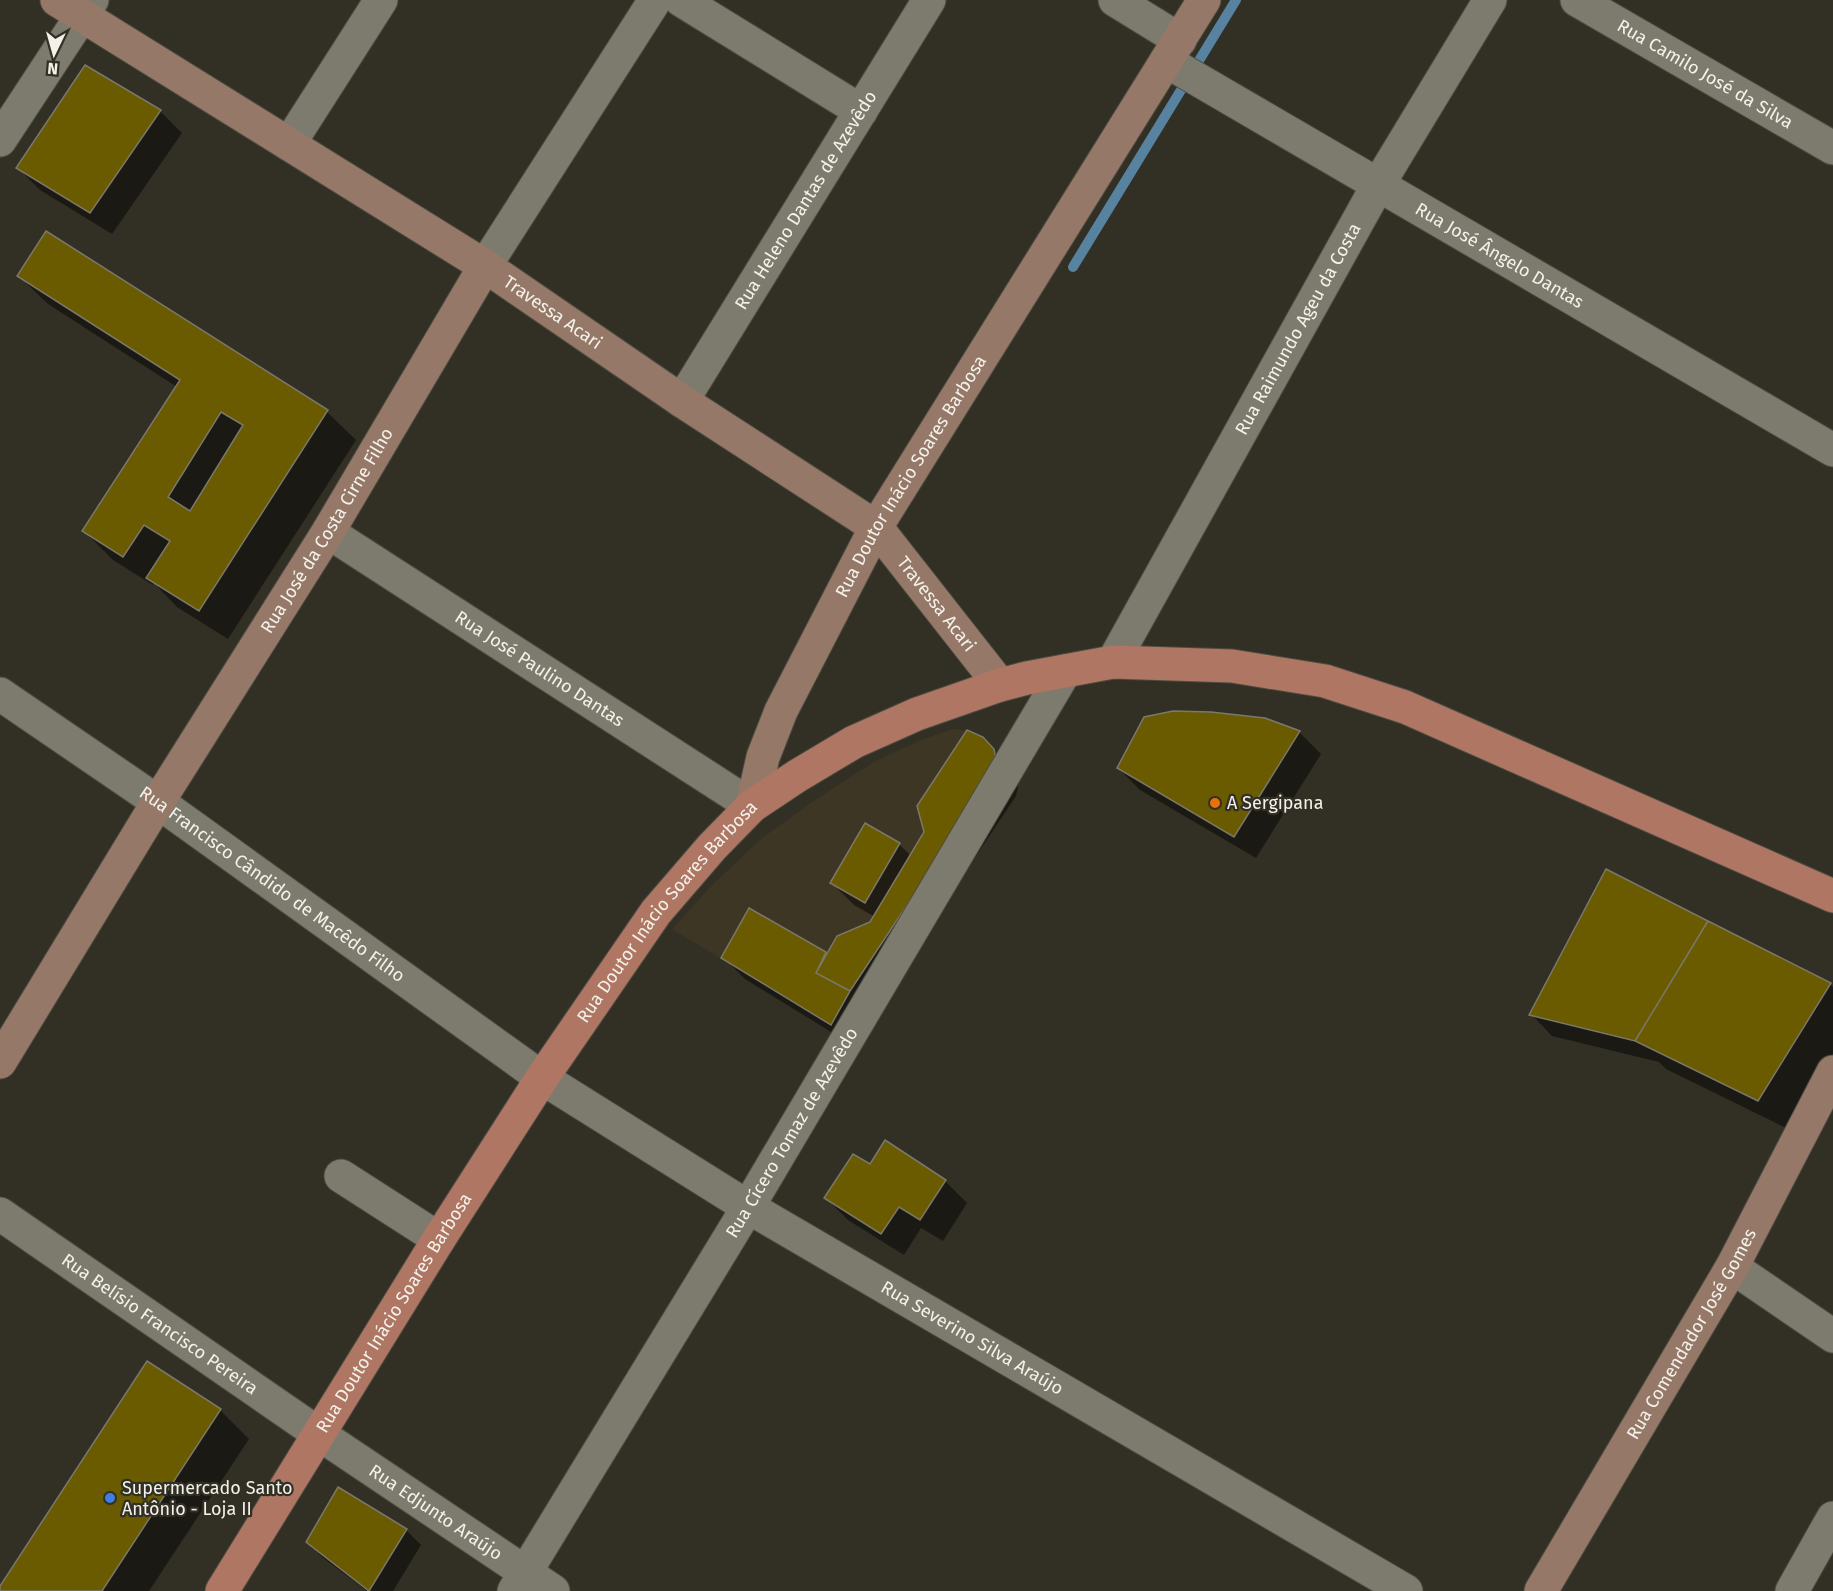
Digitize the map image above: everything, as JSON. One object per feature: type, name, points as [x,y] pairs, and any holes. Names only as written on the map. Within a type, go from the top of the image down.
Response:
[{"type":"main road","points":[[752,806],[854,742],[917,714],[1000,685],[1113,662],[1232,666],[1325,681],[1395,704],[1833,896]]},
{"type":"main road","name":"Rua Doutor Inácio Soares Barbosa","points":[[222,1591],[439,1239],[542,1078],[656,912],[712,847],[752,806]]},
{"type":"street","points":[[289,144],[381,0]]},
{"type":"street","name":"Rua José da Costa Cirne Filho","points":[[0,1062],[158,801],[328,531],[484,266],[655,0]]},
{"type":"street","points":[[681,0],[861,111]]},
{"type":"street","name":"Rua Heleno Dantas de Azevêdo","points":[[682,401],[929,0]]},
{"type":"street","name":"Rua José Ângelo Dantas","points":[[1115,0],[1173,51],[1378,185],[1833,450]]},
{"type":"street","name":"Rua Doutor Inácio Soares Barbosa","points":[[752,806],[763,757],[781,711],[876,527],[1204,0]]},
{"type":"street","name":"Rua Raimundo Ageu da Costa","points":[[1113,662],[1378,185],[1490,0]]},
{"type":"street","name":"Rua Camilo José da Silva","points":[[1577,0],[1833,148]]},
{"type":"street","points":[[0,140],[77,5]]},
{"type":"street","name":"Travessa Acari","points":[[77,5],[289,144],[484,266],[682,401],[876,527],[1000,685]]},
{"type":"street","name":"Rua José Paulino Dantas","points":[[328,531],[752,806]]},
{"type":"street","name":"Rua Cícero Tomaz de Azevêdo","points":[[520,1582],[748,1208],[1065,671]]},
{"type":"street","name":"Rua Francisco Cândido de Macêdo Filho","points":[[0,694],[158,801],[542,1078]]},
{"type":"street","name":"Rua Comendador José Gomes","points":[[1541,1591],[1732,1267],[1833,1072]]},
{"type":"street","name":"Rua Severino Silva Araújo","points":[[542,1078],[748,1208],[1406,1591]]},
{"type":"street","points":[[341,1176],[439,1239]]},
{"type":"street","name":"Rua Belísio Francisco Pereira","points":[[0,1214],[320,1434]]},
{"type":"street","points":[[1732,1267],[1833,1336]]},
{"type":"street","name":"Rua Edjunto Araújo","points":[[320,1434],[520,1582],[553,1591]]},
{"type":"street","points":[[1792,1591],[1833,1518]]},
{"type":"shaded area","points":[[953,729],[967,730],[983,737],[994,749],[831,1025],[672,929],[714,883],[762,838],[815,800],[874,762],[921,740]]},
{"type":"building","points":[[85,65],[161,110],[90,213],[16,168]]},
{"type":"building","points":[[46,231],[328,410],[199,611],[146,578],[170,541],[144,525],[123,557],[82,531],[180,380],[17,276]],"holes":[[[221,412],[243,425],[190,511],[168,497]]]},
{"type":"building","name":"A Sergipana","points":[[1173,711],[1211,712],[1265,718],[1300,731],[1234,837],[1117,768],[1144,717]]},
{"type":"building","points":[[967,730],[983,737],[994,749],[997,764],[994,774],[850,991],[816,973],[837,936],[870,922],[924,832],[917,806]]},
{"type":"building","points":[[865,823],[900,843],[865,903],[830,883]]},
{"type":"building","points":[[1606,869],[1708,921],[1635,1041],[1529,1015]]},
{"type":"building","points":[[749,908],[826,952],[816,973],[850,991],[831,1025],[721,958]]},
{"type":"building","points":[[1708,921],[1831,983],[1758,1101],[1635,1041]]},
{"type":"building","points":[[885,1140],[946,1180],[920,1220],[899,1207],[881,1234],[824,1198],[853,1154],[870,1164]]},
{"type":"building","name":"Supermercado Santo Antônio - Loja II","points":[[147,1361],[221,1409],[102,1591],[0,1591],[0,1586]]},
{"type":"building","points":[[338,1487],[407,1529],[369,1591],[306,1542]]},
{"type":"waterway","points":[[1073,267],[1236,0]]},
{"type":"place","name":"A Sergipana","points":[[1215,803]]},
{"type":"place","name":"Supermercado Santo Antônio - Loja II","points":[[110,1498]]}]
